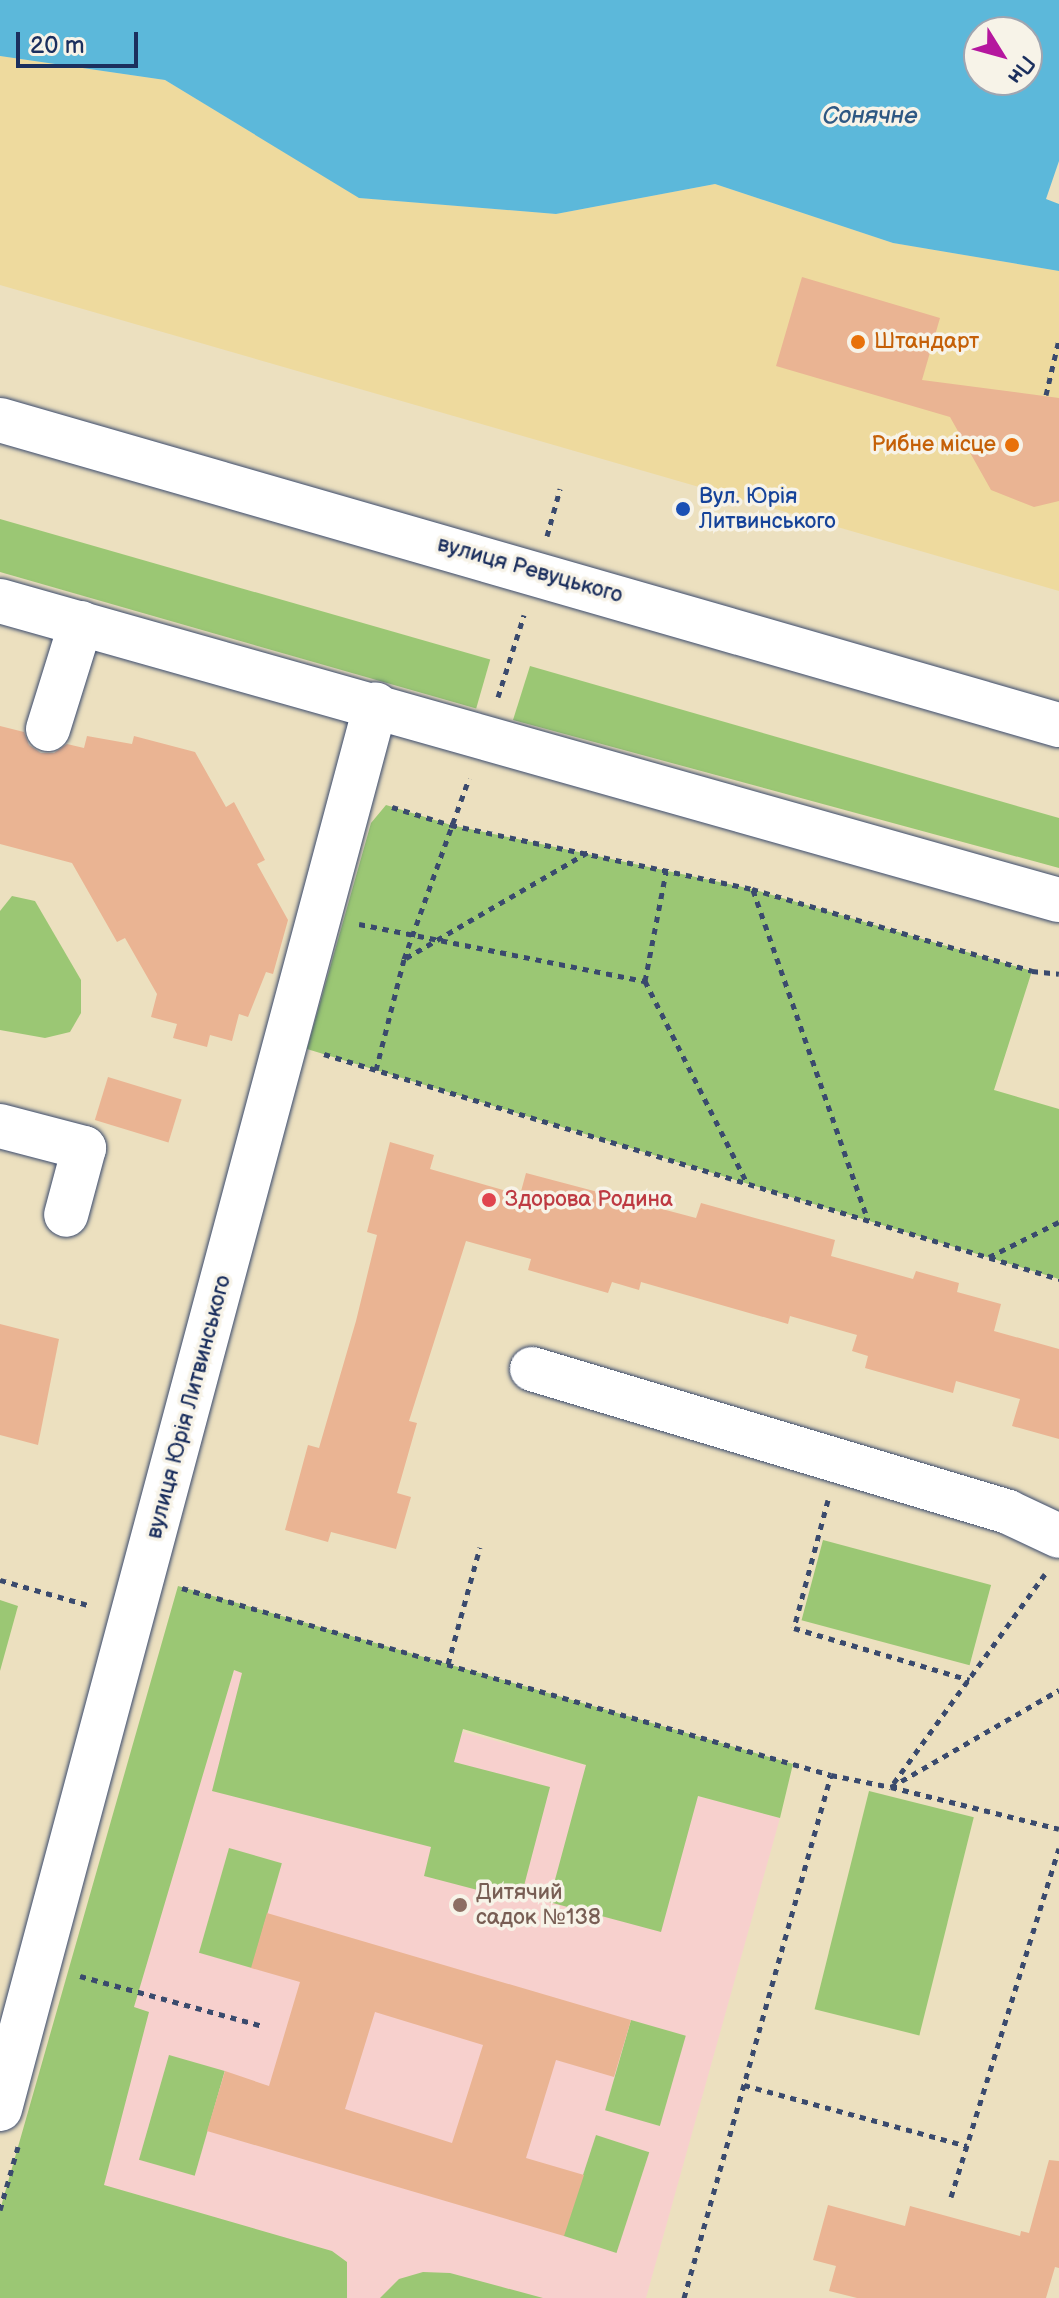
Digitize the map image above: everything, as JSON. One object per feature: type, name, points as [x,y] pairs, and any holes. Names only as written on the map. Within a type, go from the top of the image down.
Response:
[{"type":"street","name":"вулиця Ревуцького","points":[[0,420],[537,571],[1059,725]]},
{"type":"street","points":[[0,601],[376,704],[1059,900]]},
{"type":"street","points":[[48,729],[81,623]]},
{"type":"street","name":"вулиця Юрія Литвинського","points":[[0,2109],[376,704]]},
{"type":"street","points":[[0,1126],[84,1148],[66,1215]]},
{"type":"street","points":[[532,1369],[1008,1512],[1054,1552]]},
{"type":"path","points":[[1046,395],[1059,339]]},
{"type":"path","points":[[376,1070],[404,959],[415,938],[451,825],[486,736],[560,489]]},
{"type":"path","points":[[386,805],[451,825],[752,889],[1032,971],[1059,974]]},
{"type":"path","points":[[404,959],[589,852]]},
{"type":"path","points":[[666,872],[645,981],[747,1183]]},
{"type":"path","points":[[752,889],[868,1220]]},
{"type":"path","points":[[347,920],[415,938],[645,981]]},
{"type":"path","points":[[321,1053],[1059,1279]]},
{"type":"path","points":[[989,1257],[1059,1222]]},
{"type":"path","points":[[839,1461],[794,1628],[969,1680]]},
{"type":"path","points":[[448,1664],[480,1547]]},
{"type":"path","points":[[891,1787],[969,1680],[1054,1552]]},
{"type":"path","points":[[0,1580],[97,1608]]},
{"type":"path","points":[[178,1586],[831,1775],[1059,1829]]},
{"type":"path","points":[[891,1787],[1059,1690]]},
{"type":"path","points":[[684,2298],[831,1775]]},
{"type":"path","points":[[951,2197],[1059,1848]]},
{"type":"path","points":[[67,1973],[263,2026]]},
{"type":"path","points":[[744,2085],[967,2146]]},
{"type":"shaded area","name":"Дитячий садок №138","points":[[234,1670],[780,1818],[646,2298],[57,2298],[138,1992]]},
{"type":"green space","points":[[0,519],[490,660],[476,709],[0,572]]},
{"type":"green space","points":[[530,666],[1059,818],[1059,868],[513,720]]},
{"type":"green space","points":[[386,805],[451,825],[752,889],[1032,971],[994,1090],[1059,1109],[1059,1279],[307,1049],[371,823]]},
{"type":"green space","points":[[12,896],[35,901],[81,980],[81,1013],[70,1032],[45,1038],[0,1030],[0,911]]},
{"type":"green space","points":[[823,1540],[991,1585],[970,1665],[802,1620]]},
{"type":"green space","points":[[178,1586],[793,1764],[780,1818],[698,1796],[661,1932],[549,1902],[586,1765],[463,1729],[454,1762],[550,1787],[520,1901],[424,1876],[431,1847],[212,1791],[242,1673],[234,1670],[134,2007],[149,2012],[104,2185],[332,2251],[347,2262],[347,2298],[0,2298],[0,2210]]},
{"type":"green space","points":[[0,1600],[18,1606],[0,1671]]},
{"type":"green space","points":[[869,1791],[974,1817],[919,2035],[815,2009]]},
{"type":"green space","points":[[229,1848],[282,1863],[252,1968],[199,1953]]},
{"type":"green space","points":[[631,2020],[686,2036],[660,2126],[605,2110]]},
{"type":"green space","points":[[169,2055],[225,2071],[195,2176],[139,2160]]},
{"type":"green space","points":[[596,2135],[649,2152],[617,2253],[563,2236]]},
{"type":"green space","points":[[423,2272],[450,2273],[543,2298],[380,2298],[399,2279]]},
{"type":"sand","points":[[0,56],[165,80],[360,198],[556,214],[715,184],[893,243],[1059,271],[1059,591],[0,285]]},
{"type":"water","name":"Сонячне","points":[[0,0],[1059,0],[1059,161],[1046,199],[1059,204],[1059,271],[893,243],[715,184],[556,214],[359,198],[165,80],[0,56]]},
{"type":"building","points":[[802,277],[940,318],[922,380],[1059,398],[1059,501],[1034,507],[991,490],[950,417],[776,366]]},
{"type":"building","points":[[0,726],[24,732],[29,745],[41,753],[54,753],[67,744],[84,748],[87,736],[132,744],[134,736],[195,752],[226,807],[234,802],[265,860],[257,864],[288,920],[273,974],[266,972],[248,1017],[239,1014],[232,1041],[210,1035],[207,1047],[173,1038],[177,1024],[151,1017],[157,994],[125,938],[117,942],[72,863],[0,844]]},
{"type":"building","points":[[108,1077],[182,1100],[168,1143],[95,1120]]},
{"type":"building","points":[[390,1142],[434,1155],[430,1169],[520,1195],[526,1173],[696,1218],[701,1203],[835,1240],[831,1256],[913,1279],[916,1271],[959,1283],[957,1292],[1001,1304],[994,1331],[1059,1349],[1059,1439],[1012,1426],[1020,1399],[956,1381],[953,1393],[865,1368],[868,1356],[852,1351],[857,1335],[790,1316],[788,1324],[641,1282],[639,1290],[612,1282],[608,1293],[528,1270],[531,1259],[466,1241],[409,1421],[417,1423],[397,1493],[411,1497],[396,1549],[331,1532],[328,1542],[285,1530],[308,1445],[319,1448],[356,1321],[377,1235],[367,1232]]},
{"type":"building","points":[[0,1324],[59,1339],[38,1445],[0,1435]]},
{"type":"building","points":[[267,1913],[631,2020],[614,2077],[556,2060],[526,2158],[584,2175],[564,2236],[207,2131],[225,2071],[269,2086],[300,1982],[251,1968]],"holes":[[[375,2012],[483,2045],[452,2143],[345,2109]]]},
{"type":"building","points":[[1049,2160],[1059,2161],[1059,2268],[1055,2267],[1046,2298],[857,2298],[829,2291],[836,2266],[813,2260],[828,2205],[905,2226],[910,2206],[1020,2236],[1021,2231],[1029,2233]]},
{"type":"place","name":"Штандарт","points":[[858,342]]},
{"type":"place","name":"Рибне місце","points":[[1012,445]]},
{"type":"place","name":"Вул. Юрія Литвинського","points":[[683,509]]},
{"type":"place","name":"Здорова Родина","points":[[489,1200]]},
{"type":"place","name":"Дитячий садок №138","points":[[460,1905]]}]
